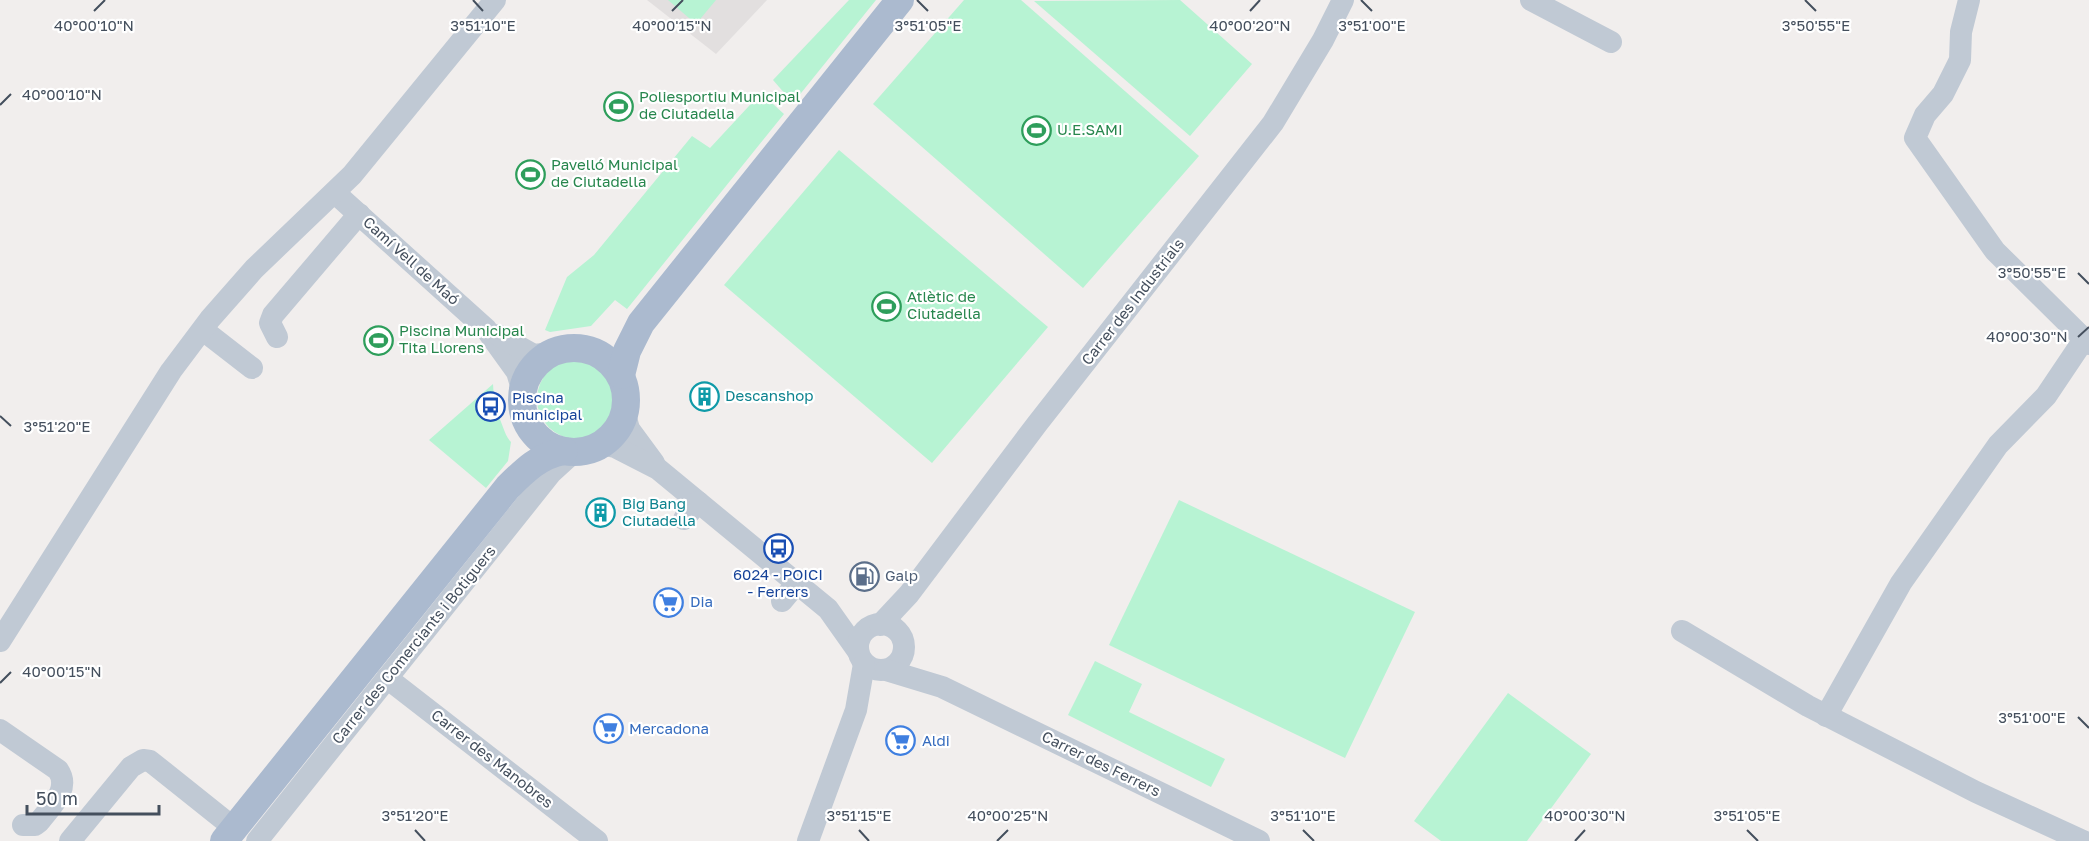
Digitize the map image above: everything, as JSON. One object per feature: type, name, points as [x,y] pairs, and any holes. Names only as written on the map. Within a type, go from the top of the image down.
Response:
[{"type":"main road","points":[[621,375],[627,351],[640,325],[900,0]]},
{"type":"main road","points":[[238,837],[508,487],[531,443],[531,429],[523,408],[523,392],[529,373],[551,353],[569,348],[605,347],[640,325]]},
{"type":"main road","points":[[508,487],[535,463],[551,453],[569,452],[602,444],[616,431],[625,414],[626,388],[621,375],[608,359],[589,349]]},
{"type":"main road","points":[[531,429],[545,443],[569,452]]},
{"type":"street","points":[[0,641],[171,371],[202,330],[254,269],[335,193],[383,139],[495,0]]},
{"type":"street","name":"Carrer des Industrials","points":[[889,632],[900,624],[909,594],[1031,433],[1273,123],[1343,0]]},
{"type":"street","points":[[1827,716],[1901,583],[1998,445],[2046,396],[2086,343],[1995,251],[1915,138],[1925,114],[1942,94],[1960,60],[1961,32],[1969,0]]},
{"type":"street","points":[[1540,2],[1611,42]]},
{"type":"street","name":"Camí Vell de Maó","points":[[335,193],[486,329],[517,372],[523,392]]},
{"type":"street","points":[[277,337],[270,323],[273,315],[359,214]]},
{"type":"street","name":"Camí Vell de Maó","points":[[486,329],[534,355],[551,353]]},
{"type":"street","points":[[202,330],[252,368]]},
{"type":"street","name":"Carrer des Ferrers","points":[[625,414],[629,429],[658,469]]},
{"type":"street","name":"Carrer des Ferrers","points":[[602,444],[615,447],[658,469],[828,609],[872,664],[942,687],[1259,841]]},
{"type":"street","name":"Carrer des Comerciants i Botiguers","points":[[238,837],[387,678],[569,452]]},
{"type":"street","points":[[684,519],[698,502]]},
{"type":"street","points":[[783,601],[797,583]]},
{"type":"street","name":"Carrer des Ferrers","points":[[828,609],[889,632],[942,687]]},
{"type":"street","points":[[808,841],[872,664],[861,634],[889,632],[900,661],[872,664]]},
{"type":"street","points":[[1682,632],[1827,716],[1976,792],[2083,841]]},
{"type":"street","name":"Carrer des Manobres","points":[[387,678],[597,841]]},
{"type":"street","points":[[0,730],[58,770],[62,779],[62,790],[39,822],[35,825],[23,825]]},
{"type":"street","points":[[70,841],[131,767],[143,760],[150,761],[238,837]]},
{"type":"shaded area","points":[[647,0],[767,0],[716,54]]},
{"type":"green space","points":[[668,0],[716,0],[696,24]]},
{"type":"green space","points":[[849,0],[876,0],[793,103],[773,80]]},
{"type":"green space","name":"U.E.SAMI","points":[[964,0],[1021,0],[1199,156],[1083,288],[873,104]]},
{"type":"green space","points":[[1180,0],[1252,64],[1190,136],[1034,1]]},
{"type":"green space","points":[[761,93],[784,114],[627,309],[615,300],[591,326],[550,332],[545,330],[567,277],[594,255],[692,136],[710,148]]},
{"type":"green space","name":"Atlètic de Ciutadella","points":[[839,150],[1048,327],[932,463],[724,285]]},
{"type":"green space","points":[[577,359],[592,362],[605,371],[614,384],[617,399],[614,414],[605,427],[592,436],[577,439],[562,436],[549,427],[540,414],[537,399],[540,384],[549,371],[562,362]]},
{"type":"green space","points":[[493,384],[494,399],[487,402],[491,415],[497,414],[511,442],[508,461],[486,488],[429,440]]},
{"type":"green space","points":[[1179,500],[1415,612],[1345,758],[1109,645]]},
{"type":"green space","points":[[1095,661],[1142,684],[1129,712],[1225,759],[1211,787],[1068,715]]},
{"type":"green space","points":[[1508,693],[1591,754],[1527,841],[1441,841],[1414,821]]},
{"type":"place","name":"Poliesportiu Municipal de Ciutadella","points":[[618,106]]},
{"type":"place","name":"U.E.SAMI","points":[[1036,130]]},
{"type":"place","name":"Pavelló Municipal de Ciutadella","points":[[530,174]]},
{"type":"place","name":"Atlètic de Ciutadella","points":[[886,306]]},
{"type":"place","name":"Piscina Municipal Tita Llorens","points":[[378,340]]},
{"type":"place","name":"Descanshop","points":[[704,396]]},
{"type":"place","name":"Piscina municipal","points":[[491,407]]},
{"type":"place","name":"Big Bang Ciutadella","points":[[601,513]]},
{"type":"place","name":"6024 - POICI - Ferrers","points":[[778,548]]},
{"type":"place","name":"Galp","points":[[864,576]]},
{"type":"place","name":"Dia","points":[[669,602]]},
{"type":"place","name":"Mercadona","points":[[608,729]]},
{"type":"place","name":"Aldi","points":[[901,741]]}]
